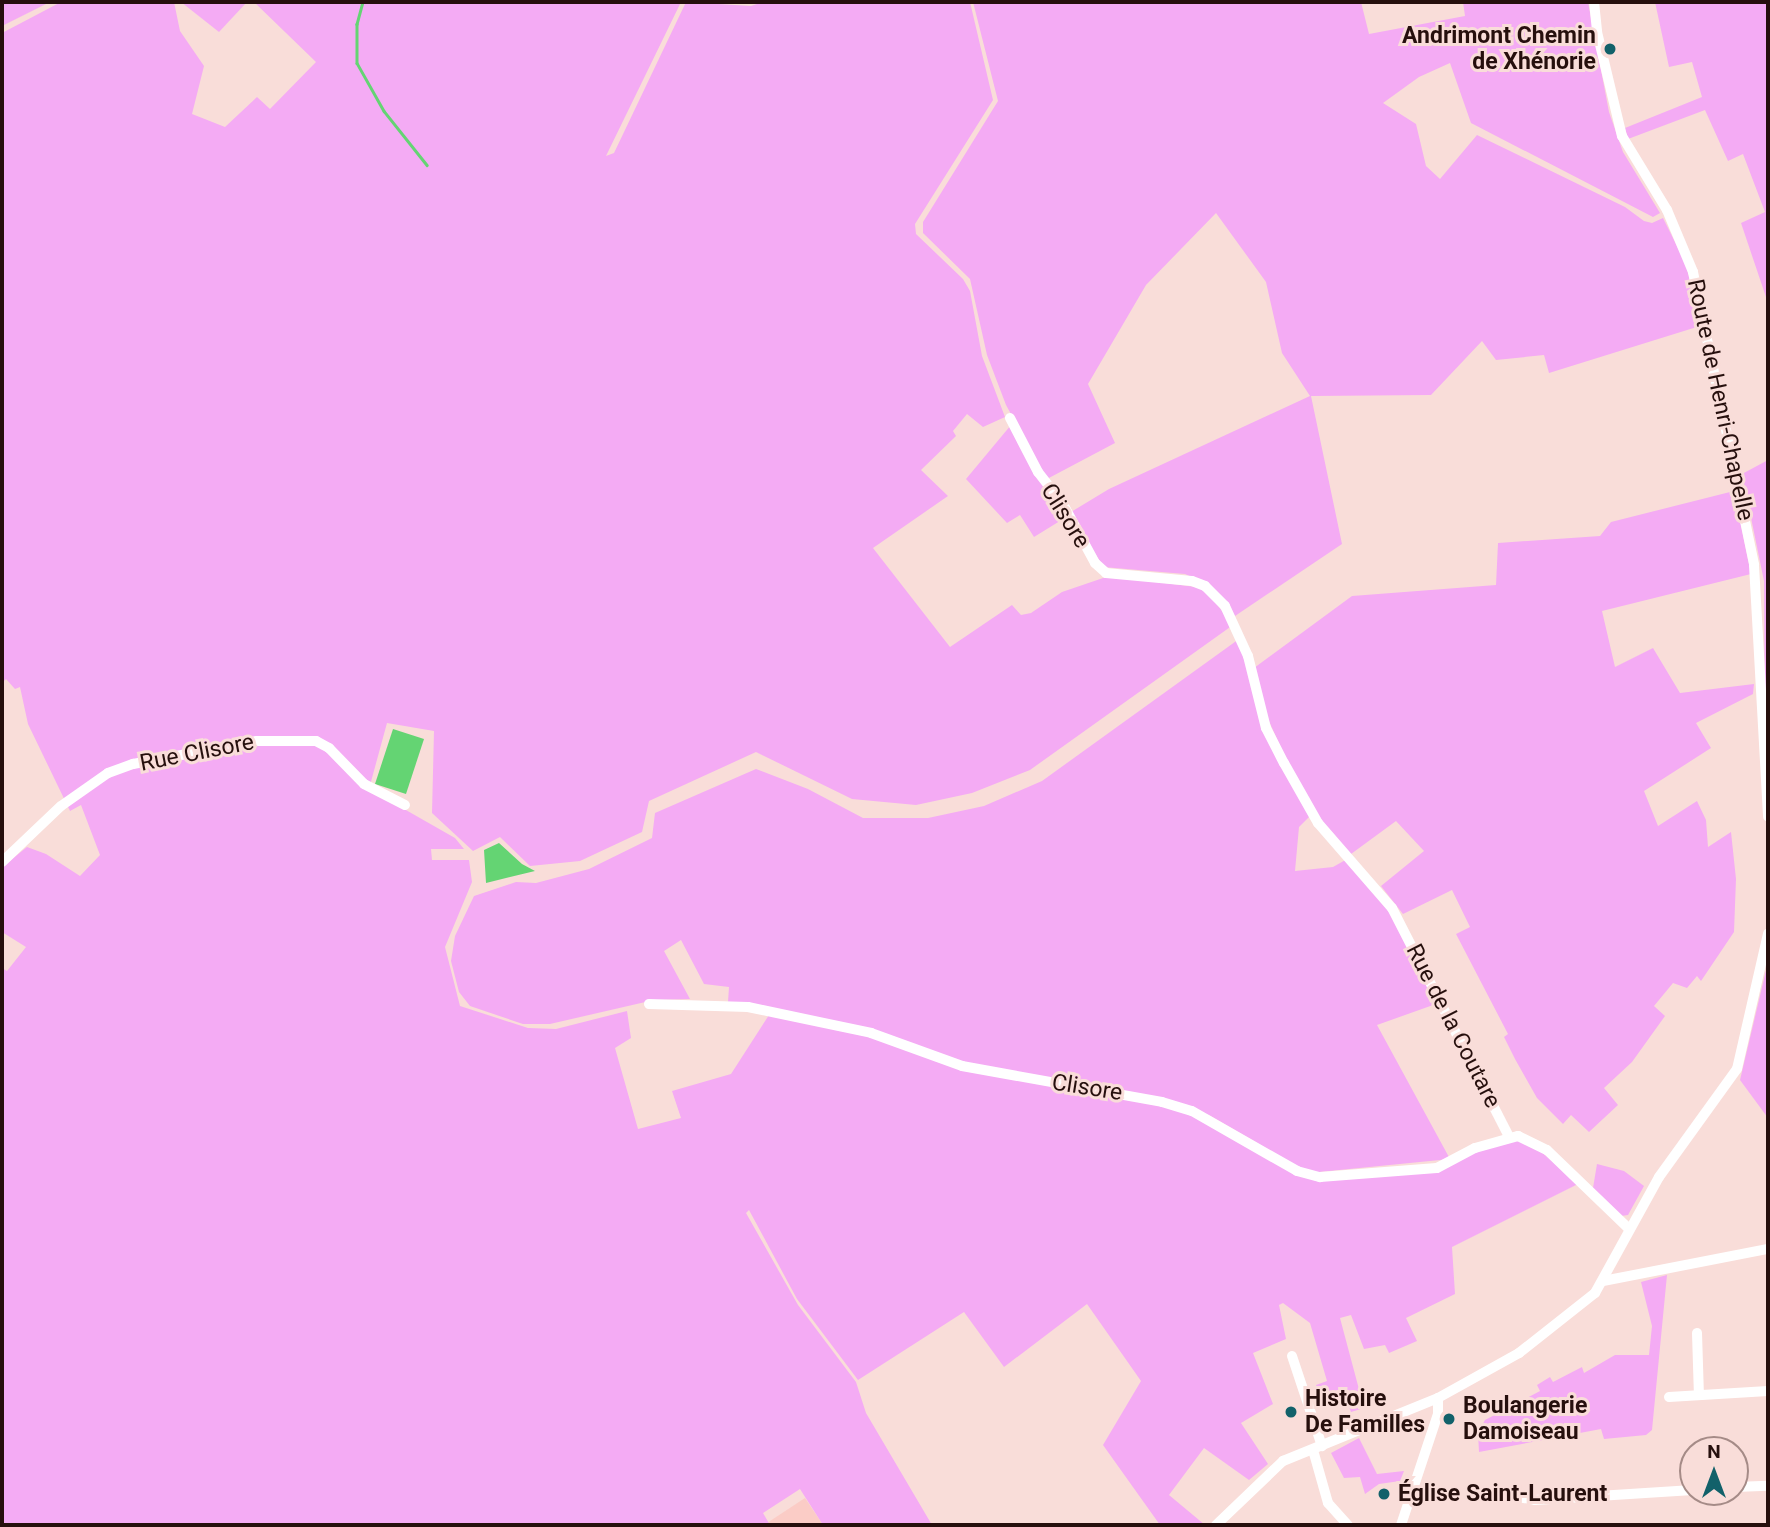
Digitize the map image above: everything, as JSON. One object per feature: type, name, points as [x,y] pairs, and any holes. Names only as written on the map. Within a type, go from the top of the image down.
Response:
[{"type":"street","name":"Route de Henri-Chapelle","points":[[1594,2],[1597,32],[1622,136],[1667,211],[1693,272],[1754,565],[1768,817]]},
{"type":"street","name":"Clisore","points":[[1010,418],[1038,472],[1106,573],[1192,581],[1205,586],[1225,606],[1248,656],[1266,727],[1302,796]]},
{"type":"street","name":"Rue Clisore","points":[[2,862],[61,806],[108,773],[133,764],[257,740],[316,741],[329,748],[364,784],[405,805]]},
{"type":"street","name":"Rue de la Coutare","points":[[1302,796],[1318,823],[1392,908],[1508,1135],[1547,1150],[1628,1228]]},
{"type":"street","points":[[1216,1525],[1268,1471],[1438,1398],[1519,1353],[1579,1309],[1603,1281],[1628,1228],[1737,1069],[1768,934]]},
{"type":"street","name":"Clisore","points":[[649,1004],[748,1007],[871,1033],[962,1066],[1163,1102],[1192,1111],[1285,1165],[1320,1177],[1437,1168],[1508,1135]]},
{"type":"street","points":[[1603,1281],[1768,1249]]},
{"type":"street","points":[[1697,1333],[1699,1395]]},
{"type":"street","points":[[1292,1356],[1318,1448],[1328,1503],[1348,1525]]},
{"type":"street","points":[[1670,1397],[1768,1391]]},
{"type":"street","points":[[1401,1525],[1438,1415],[1438,1398]]},
{"type":"street","points":[[1749,1487],[1768,1486]]},
{"type":"street","points":[[1505,1494],[1535,1500],[1679,1491]]},
{"type":"shaded area","points":[[2,2],[50,2],[2,26]]},
{"type":"shaded area","points":[[61,2],[174,2],[180,31],[204,66],[192,114],[225,127],[257,97],[270,109],[316,62],[254,2],[681,2],[606,156],[614,153],[686,2],[751,6],[763,2],[970,2],[993,100],[915,224],[916,234],[963,279],[970,291],[982,356],[1005,417],[983,427],[967,414],[953,431],[956,436],[921,470],[948,496],[873,548],[950,647],[1012,605],[1021,615],[1031,613],[1062,592],[1109,576],[1204,588],[1233,625],[1030,770],[972,793],[916,805],[852,799],[756,752],[649,801],[642,832],[580,861],[530,866],[500,837],[473,851],[432,813],[434,731],[387,723],[369,789],[455,838],[464,849],[431,849],[432,860],[469,860],[472,882],[445,947],[460,1006],[528,1028],[556,1029],[627,1011],[631,1038],[615,1048],[638,1129],[681,1118],[672,1091],[731,1074],[769,1015],[873,1037],[954,1067],[1181,1110],[1316,1181],[1433,1172],[1504,1139],[1529,1141],[1578,1184],[1452,1247],[1455,1294],[1406,1318],[1417,1341],[1389,1353],[1385,1345],[1364,1349],[1351,1315],[1340,1318],[1364,1408],[1351,1412],[1346,1399],[1322,1406],[1316,1385],[1327,1381],[1310,1323],[1283,1303],[1279,1305],[1286,1339],[1253,1353],[1273,1404],[1241,1423],[1268,1464],[1249,1480],[1204,1448],[1169,1495],[1205,1525],[1160,1525],[1103,1445],[1141,1381],[1087,1304],[1004,1367],[964,1312],[858,1380],[797,1299],[749,1210],[746,1213],[798,1305],[856,1382],[866,1413],[932,1525],[823,1525],[800,1489],[763,1513],[770,1525],[2,1525],[2,968],[7,971],[26,947],[2,932],[2,867],[27,847],[46,854],[80,876],[100,855],[81,805],[70,811],[28,724],[20,687],[15,689],[6,679],[2,683],[2,33]]},
{"type":"shaded area","points":[[181,2],[247,2],[219,32]]},
{"type":"shaded area","points":[[973,2],[1361,2],[1369,34],[1465,16],[1463,2],[1588,2],[1609,112],[1623,152],[1660,213],[1653,217],[1471,123],[1450,63],[1419,77],[1383,103],[1416,124],[1426,166],[1440,179],[1477,135],[1625,207],[1644,221],[1652,223],[1663,218],[1686,264],[1700,326],[1549,373],[1544,355],[1496,360],[1482,341],[1431,395],[1311,396],[1342,544],[1235,616],[1211,586],[1185,574],[1103,567],[1071,512],[1109,489],[1310,396],[1282,353],[1266,282],[1216,213],[1146,285],[1088,384],[1115,443],[1047,479],[1006,405],[987,355],[970,279],[923,233],[923,222],[998,101]]},
{"type":"shaded area","points":[[1655,2],[1768,2],[1768,303],[1741,223],[1765,212],[1743,154],[1728,161],[1705,110],[1628,139],[1625,128],[1702,97],[1692,62],[1669,67]]},
{"type":"shaded area","points":[[1011,425],[1068,516],[1034,537],[1020,515],[1007,523],[966,479]]},
{"type":"shaded area","points":[[1768,460],[1768,737],[1765,737],[1764,581],[1742,474]]},
{"type":"shaded area","points":[[1734,491],[1751,574],[1602,611],[1615,667],[1653,648],[1680,693],[1754,684],[1753,694],[1696,723],[1711,748],[1644,791],[1658,826],[1697,801],[1706,820],[1708,847],[1731,832],[1736,879],[1734,932],[1701,981],[1697,976],[1687,988],[1673,983],[1654,1006],[1665,1016],[1632,1062],[1604,1088],[1618,1105],[1589,1132],[1571,1115],[1563,1124],[1537,1098],[1504,1037],[1508,1034],[1456,934],[1470,927],[1452,890],[1403,914],[1381,886],[1424,851],[1396,821],[1351,854],[1320,821],[1302,794],[1263,708],[1254,668],[1352,596],[1496,585],[1498,543],[1600,536],[1611,522]]},
{"type":"shaded area","points":[[1239,639],[1266,735],[1310,816],[1299,827],[1295,871],[1333,867],[1349,858],[1395,918],[1436,1004],[1377,1025],[1450,1159],[1309,1173],[1209,1115],[956,1061],[895,1038],[728,1002],[729,987],[704,984],[681,940],[664,951],[690,999],[654,1000],[550,1024],[523,1024],[470,1006],[459,992],[451,961],[455,936],[474,896],[516,882],[536,883],[589,869],[652,838],[655,813],[756,769],[808,789],[863,818],[928,818],[984,806],[1042,781]]},
{"type":"shaded area","points":[[393,729],[424,739],[406,794],[375,784]]},
{"type":"shaded area","points":[[499,843],[522,864],[535,871],[486,883],[484,850]]},
{"type":"shaded area","points":[[1768,962],[1768,1118],[1740,1080]]},
{"type":"shaded area","points":[[1597,1164],[1624,1171],[1644,1186],[1628,1215],[1621,1216],[1593,1188]]},
{"type":"shaded area","points":[[1667,1275],[1652,1430],[1646,1435],[1604,1439],[1601,1429],[1479,1452],[1478,1433],[1485,1420],[1540,1391],[1537,1385],[1550,1377],[1553,1382],[1582,1367],[1584,1373],[1615,1355],[1649,1355],[1652,1326],[1641,1282]]},
{"type":"shaded area","points":[[1359,1438],[1377,1474],[1404,1471],[1400,1481],[1379,1484],[1365,1494],[1360,1477],[1344,1478],[1331,1453]]},
{"type":"shaded area","points":[[805,1498],[823,1525],[767,1523]]},
{"type":"waterway","points":[[363,2],[357,24],[357,63],[384,111],[427,165]]},
{"type":"place","name":"Andrimont Chemin de Xhénorie","points":[[1610,49]]},
{"type":"place","name":"Histoire De Familles","points":[[1291,1412]]},
{"type":"place","name":"Boulangerie Damoiseau","points":[[1449,1419]]},
{"type":"place","name":"Église Saint-Laurent","points":[[1384,1494]]}]
